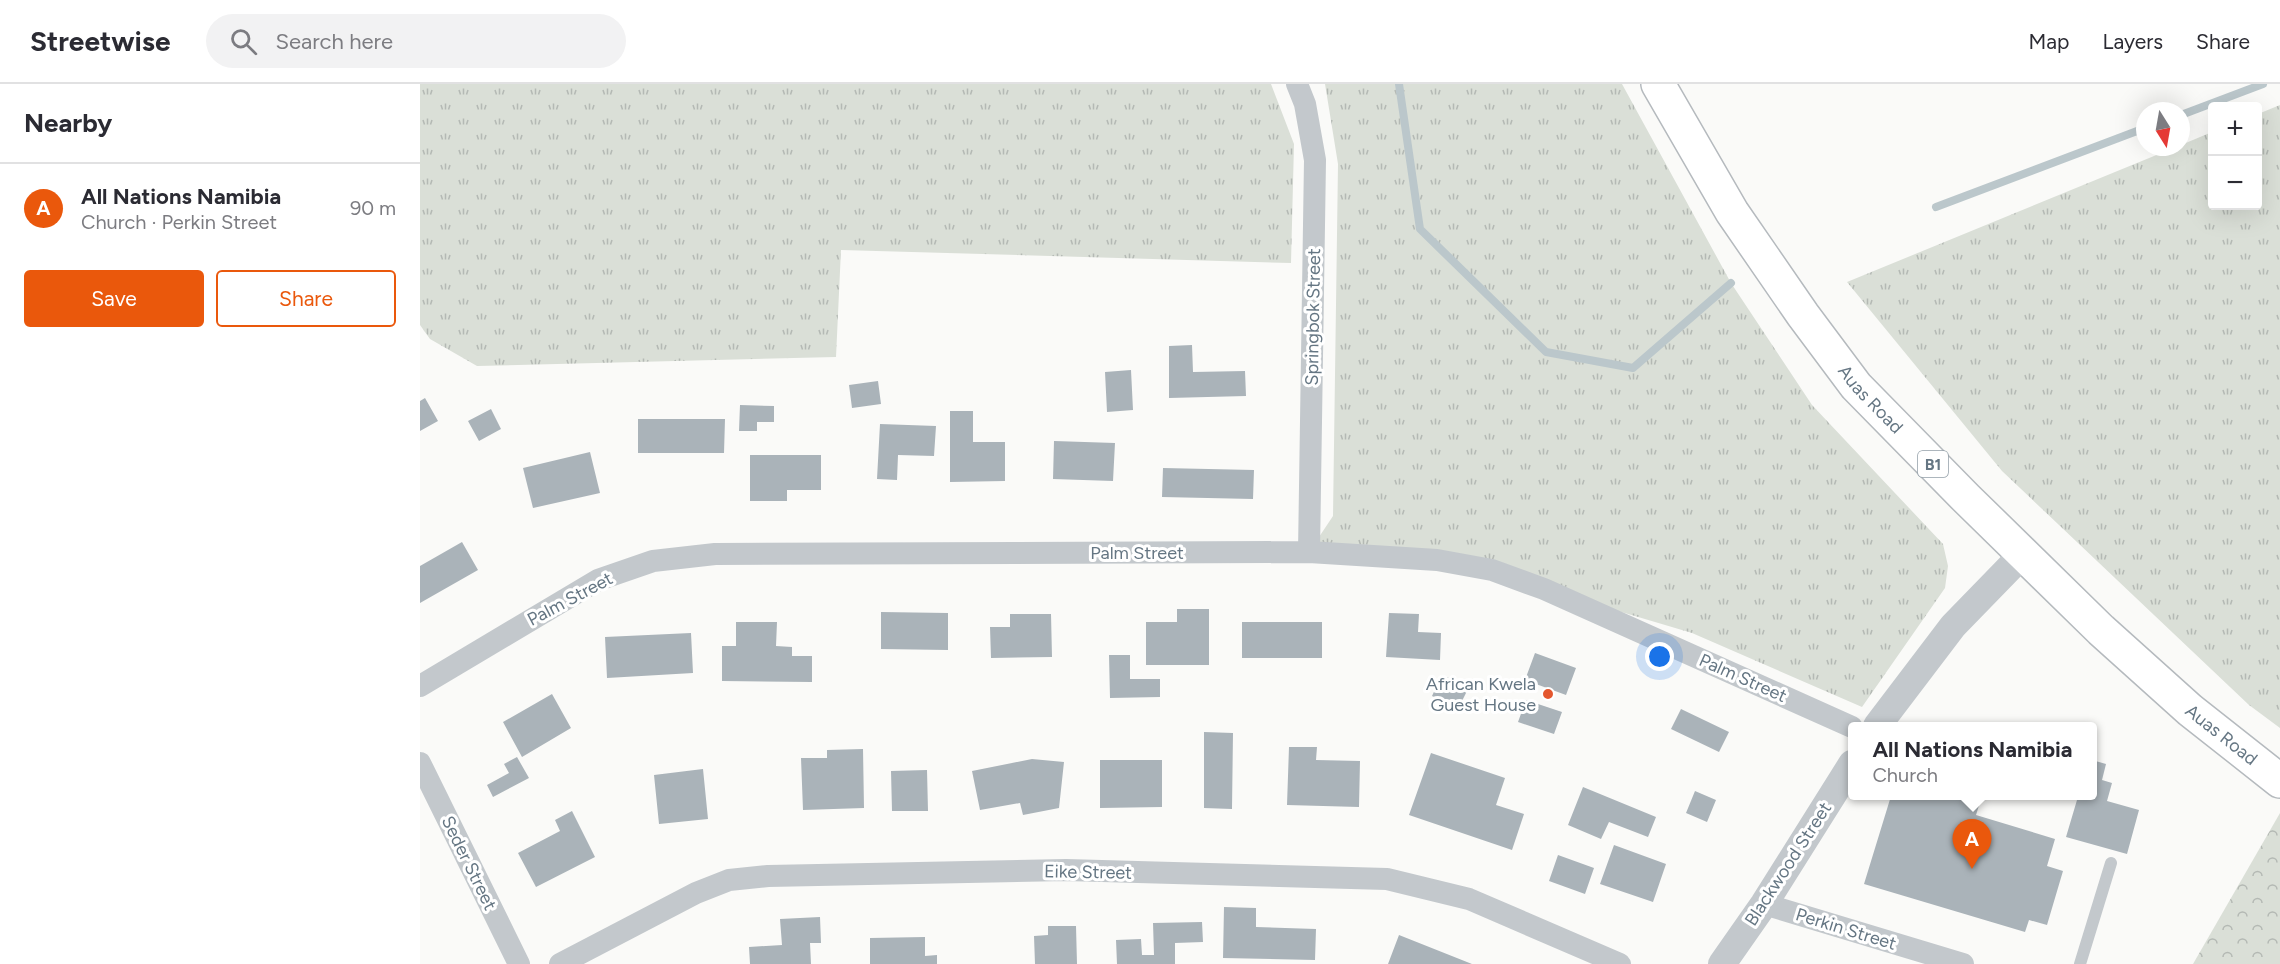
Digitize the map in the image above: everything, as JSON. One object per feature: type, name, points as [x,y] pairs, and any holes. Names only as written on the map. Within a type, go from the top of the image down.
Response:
[{"type":"main road","name":"Auas Road","points":[[1658,84],[1732,212],[1803,315],[1856,386],[2101,630],[2190,710],[2280,781]]},
{"type":"street","name":"Springbok Street","points":[[1297,84],[1305,104],[1315,160],[1309,552]]},
{"type":"street","name":"Palm Street","points":[[420,686],[598,580],[653,561],[715,554],[1309,552],[1437,560],[1492,570],[1544,589],[1848,725]]},
{"type":"street","points":[[1879,722],[1953,626],[2023,554]]},
{"type":"street","name":"Seder Street","points":[[420,763],[519,964]]},
{"type":"street","name":"Blackwood Street","points":[[1722,964],[1764,904],[1848,770]]},
{"type":"street","name":"Eike Street","points":[[560,964],[696,893],[729,880],[768,876],[1066,870],[1387,879],[1469,899],[1620,964]]},
{"type":"street","name":"Perkin Street","points":[[1764,904],[1963,964]]},
{"type":"lane","points":[[2080,964],[2110,863]]},
{"type":"green space","points":[[420,84],[1271,84],[1294,144],[1291,263],[841,250],[836,357],[477,366],[430,339],[420,325]]},
{"type":"green space","points":[[1325,84],[1622,84],[1731,283],[1812,405],[1943,544],[1948,566],[1945,588],[1862,707],[1692,633],[1544,589],[1492,570],[1309,552],[1333,516],[1338,164]]},
{"type":"green space","points":[[2280,105],[2280,728],[2249,705],[2002,471],[1847,282],[2154,156],[2190,156],[2190,141],[2208,134],[2208,210],[2262,210],[2262,112]]},
{"type":"green space","points":[[2280,813],[2280,964],[2193,964]]},
{"type":"building","points":[[1192,345],[1193,372],[1245,371],[1246,396],[1169,398],[1169,346]]},
{"type":"building","points":[[1131,370],[1133,410],[1107,412],[1105,372]]},
{"type":"building","points":[[878,381],[881,404],[852,408],[849,385]]},
{"type":"building","points":[[425,398],[438,421],[420,431],[420,401]]},
{"type":"building","points":[[740,405],[774,406],[774,422],[757,422],[757,431],[739,431]]},
{"type":"building","points":[[491,409],[501,429],[479,441],[468,421]]},
{"type":"building","points":[[950,411],[973,411],[973,442],[1005,442],[1005,481],[950,482]]},
{"type":"building","points":[[638,419],[725,419],[724,453],[638,453]]},
{"type":"building","points":[[880,424],[936,426],[934,456],[898,455],[897,480],[877,479]]},
{"type":"building","points":[[1054,441],[1115,443],[1113,481],[1053,479]]},
{"type":"building","points":[[590,452],[600,493],[533,508],[523,468]]},
{"type":"building","points":[[750,455],[821,455],[821,490],[787,490],[787,501],[750,501]]},
{"type":"building","points":[[1163,468],[1254,470],[1253,499],[1162,497]]},
{"type":"building","points":[[462,542],[478,570],[420,603],[420,566]]},
{"type":"building","points":[[1177,609],[1209,609],[1209,665],[1146,665],[1146,622],[1177,622]]},
{"type":"building","points":[[881,612],[948,613],[948,650],[881,649]]},
{"type":"building","points":[[1389,613],[1419,614],[1418,632],[1441,633],[1440,660],[1386,657]]},
{"type":"building","points":[[1010,614],[1051,614],[1052,657],[991,658],[990,627],[1010,627]]},
{"type":"building","points":[[736,622],[777,622],[776,646],[792,647],[792,656],[812,656],[812,682],[722,681],[722,646],[736,646]]},
{"type":"building","points":[[1242,622],[1322,622],[1322,658],[1242,658]]},
{"type":"building","points":[[691,633],[693,673],[607,678],[605,637]]},
{"type":"building","points":[[1535,653],[1576,668],[1566,695],[1525,680]]},
{"type":"building","points":[[1109,655],[1130,655],[1130,679],[1160,679],[1160,697],[1110,698]]},
{"type":"building","points":[[1442,675],[1469,687],[1458,709],[1432,696]]},
{"type":"building","points":[[552,694],[571,728],[522,757],[503,722]]},
{"type":"building","points":[[1526,700],[1562,712],[1554,734],[1518,722]]},
{"type":"building","points":[[1681,709],[1729,732],[1719,752],[1671,729]]},
{"type":"building","points":[[1204,732],[1233,733],[1232,809],[1204,808]]},
{"type":"building","points":[[1289,747],[1317,747],[1316,760],[1360,761],[1359,807],[1287,805]]},
{"type":"building","points":[[863,749],[864,808],[803,810],[801,758],[827,758],[827,750]]},
{"type":"building","points":[[1431,753],[1505,778],[1496,805],[1524,814],[1512,850],[1409,815]]},
{"type":"building","points":[[517,757],[529,778],[493,797],[487,785],[509,773],[504,764]]},
{"type":"building","points":[[1032,759],[1064,762],[1059,808],[1023,815],[1020,803],[980,810],[972,771]]},
{"type":"building","points":[[1100,760],[1162,760],[1162,807],[1100,808]]},
{"type":"building","points":[[2097,761],[2106,764],[2102,780],[2112,783],[2107,801],[2139,810],[2127,854],[2066,837],[2077,800],[2097,800]]},
{"type":"building","points":[[703,769],[708,819],[659,824],[654,775]]},
{"type":"building","points":[[927,770],[928,811],[892,811],[891,771]]},
{"type":"building","points":[[1583,787],[1656,817],[1648,837],[1609,822],[1601,839],[1568,825]]},
{"type":"building","points":[[1695,791],[1716,800],[1707,822],[1686,813]]},
{"type":"building","points":[[1890,800],[1981,800],[1976,815],[2055,839],[2047,866],[2063,871],[2047,925],[2029,920],[2025,932],[1864,884]]},
{"type":"building","points":[[572,811],[595,857],[536,887],[518,853],[560,831],[555,820]]},
{"type":"building","points":[[1614,845],[1666,864],[1653,902],[1600,884]]},
{"type":"building","points":[[1558,855],[1594,868],[1585,894],[1549,881]]},
{"type":"building","points":[[1224,907],[1256,908],[1256,927],[1316,929],[1315,960],[1223,958]]},
{"type":"building","points":[[820,917],[821,943],[810,943],[811,964],[750,964],[749,947],[782,945],[780,919]]},
{"type":"building","points":[[1202,922],[1203,942],[1175,943],[1175,964],[1117,964],[1116,940],[1141,939],[1142,955],[1154,955],[1153,923]]},
{"type":"building","points":[[1048,926],[1076,926],[1077,964],[1035,964],[1034,936],[1048,935]]},
{"type":"building","points":[[1399,935],[1472,964],[1388,964]]},
{"type":"building","points":[[925,937],[925,956],[937,955],[937,964],[870,964],[870,938]]},
{"type":"waterway","points":[[1399,84],[1420,229],[1546,352],[1633,368],[1731,283]]},
{"type":"waterway","points":[[2190,112],[2263,84]]},
{"type":"waterway","points":[[1936,207],[2136,131]]},
{"type":"place","name":"African Kwela Guest House","points":[[1548,694]]},
{"type":"place","name":"All Nations Namibia","points":[[1972,869]]}]
